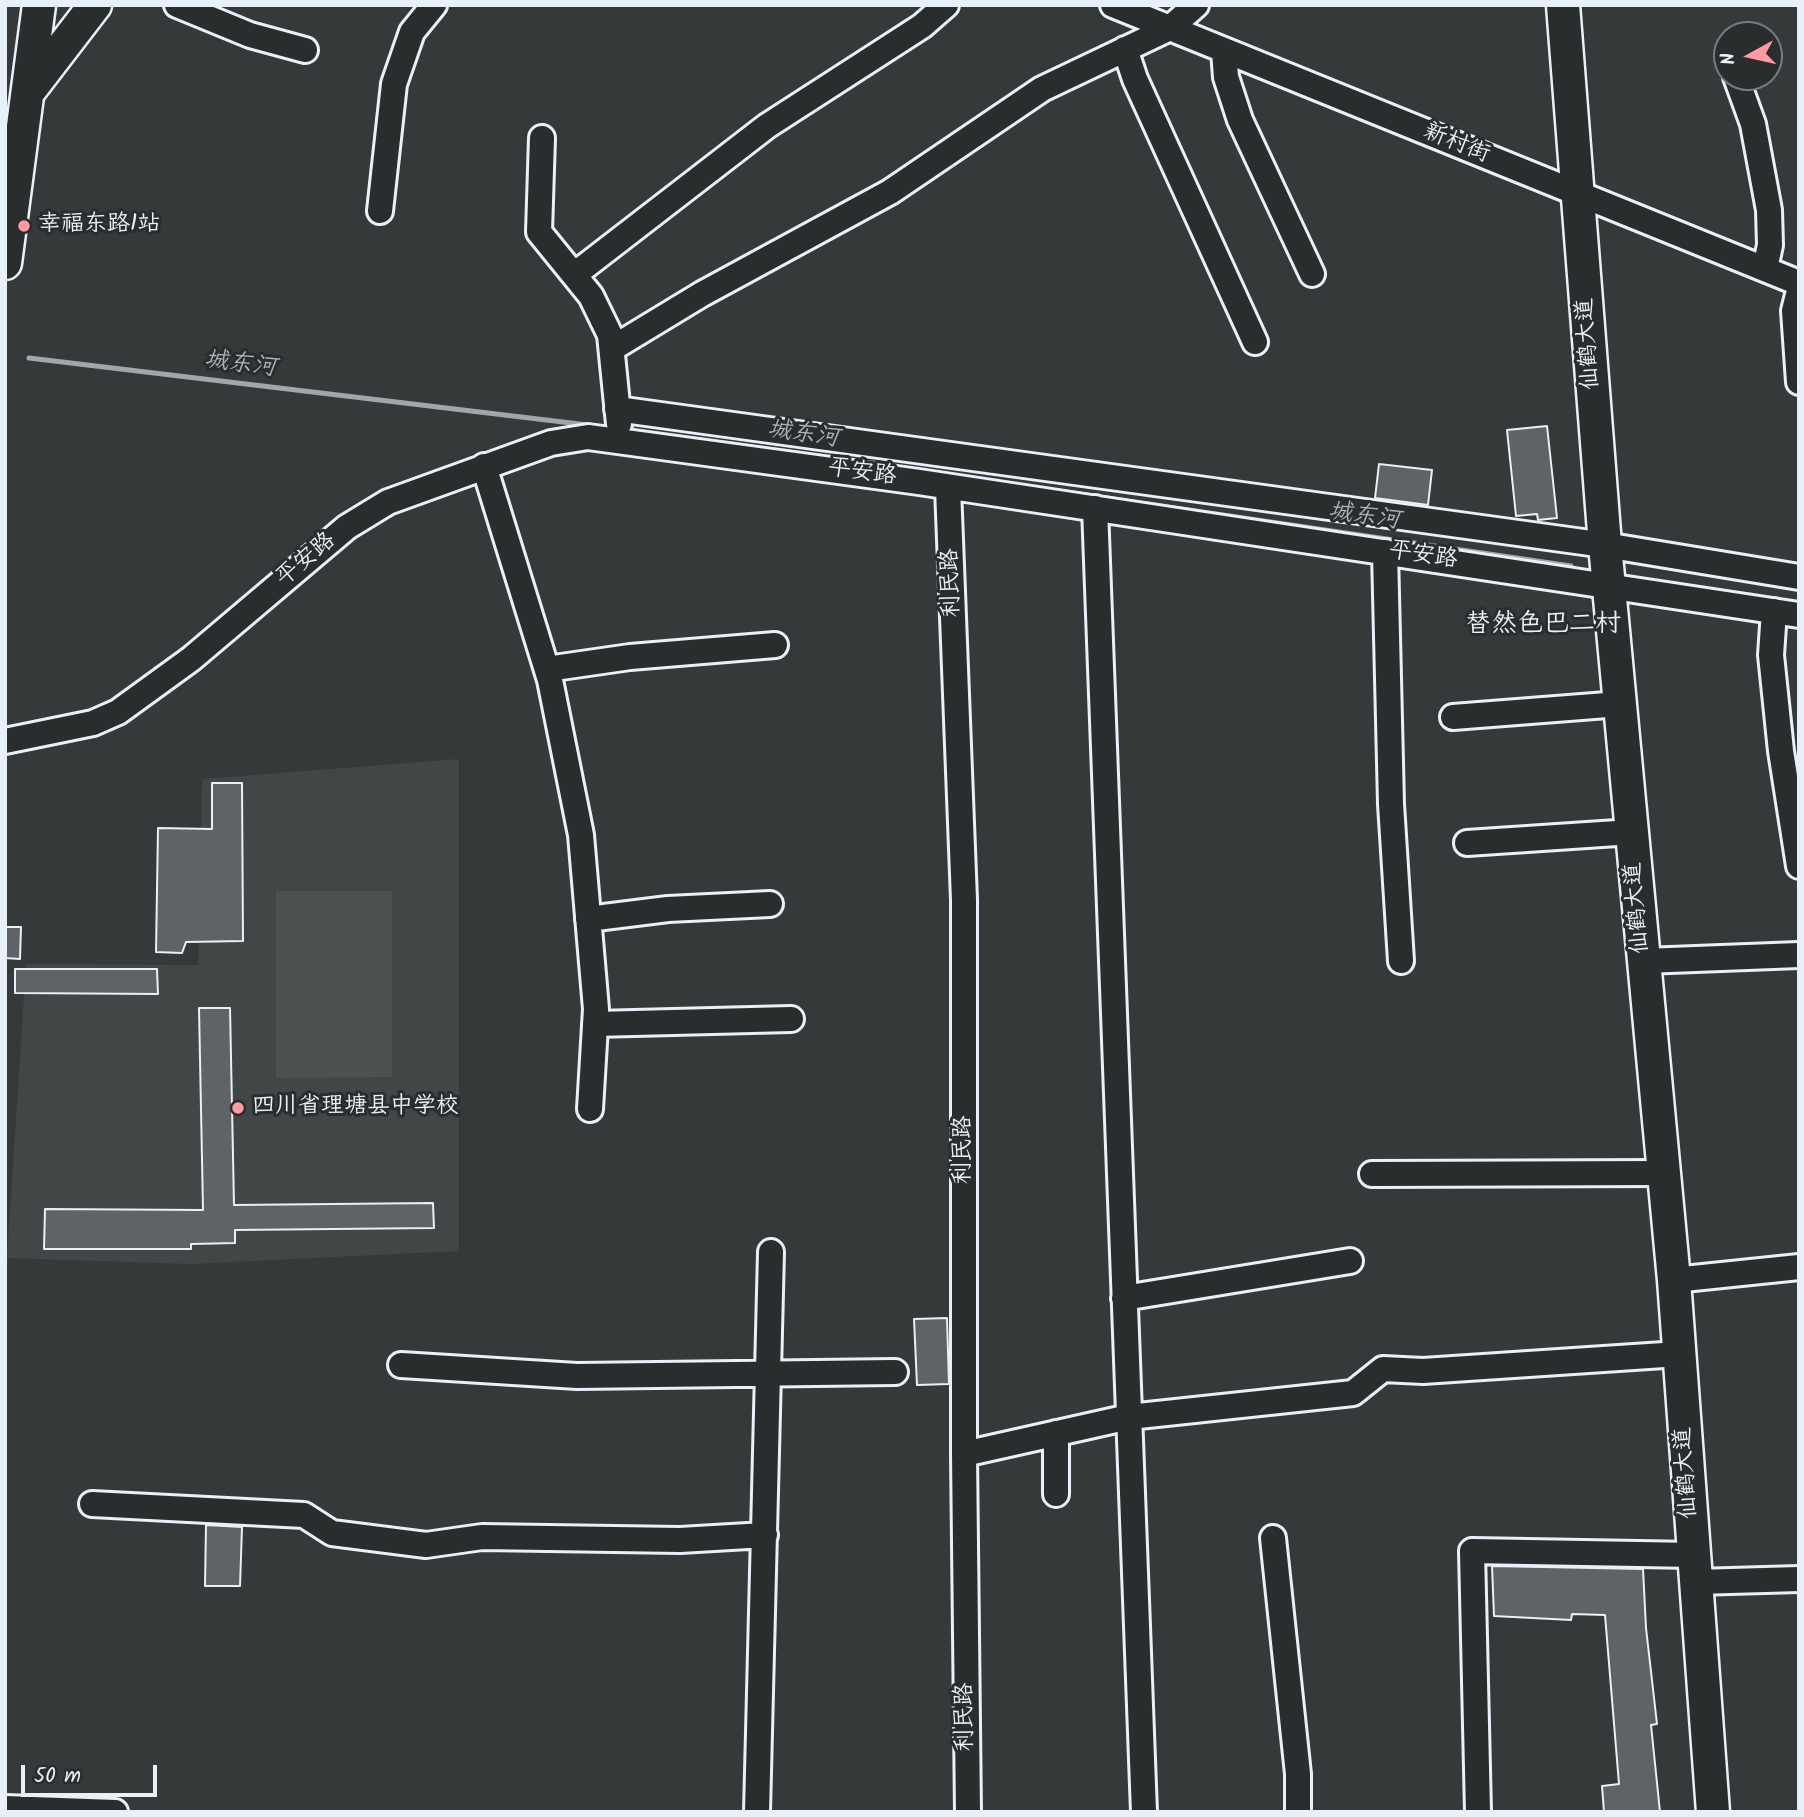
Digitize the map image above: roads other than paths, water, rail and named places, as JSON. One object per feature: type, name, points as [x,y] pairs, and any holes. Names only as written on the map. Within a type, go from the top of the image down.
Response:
[{"type":"main road","points":[[5,262],[39,5]]},
{"type":"main road","points":[[28,92],[95,5]]},
{"type":"main road","name":"仙鹤大道","points":[[1563,5],[1605,545],[1674,1280],[1713,1812]]},
{"type":"street","points":[[177,5],[250,35],[305,50]]},
{"type":"street","points":[[380,211],[394,84],[412,33],[434,5]]},
{"type":"street","points":[[574,275],[767,125],[922,26],[946,5]]},
{"type":"street","name":"新村街","points":[[1113,5],[1799,283]]},
{"type":"street","points":[[613,348],[702,294],[890,192],[1042,89],[1170,28],[1196,5]]},
{"type":"street","points":[[1125,49],[1135,79],[1255,342]]},
{"type":"street","points":[[1224,51],[1226,77],[1240,120],[1312,274]]},
{"type":"street","points":[[1741,91],[1753,124],[1769,211],[1770,245],[1765,269]]},
{"type":"street","points":[[542,138],[538,232],[574,275],[602,317],[613,348],[619,427],[1605,545],[1799,577]]},
{"type":"street","points":[[1799,291],[1795,298],[1794,323],[1799,382]]},
{"type":"street","name":"平安路","points":[[5,741],[93,723],[118,712],[191,659],[347,527],[388,502],[560,441],[588,437],[619,427],[948,488],[1799,615]]},
{"type":"street","points":[[484,466],[547,669],[580,835],[596,1024],[590,1108]]},
{"type":"street","name":"利民路","points":[[948,488],[964,900],[964,1454],[968,1812]]},
{"type":"street","points":[[1095,508],[1144,1812]]},
{"type":"street","points":[[1385,552],[1390,778],[1401,961]]},
{"type":"street","points":[[1774,611],[1770,655],[1781,751],[1799,866]]},
{"type":"street","points":[[547,669],[630,657],[775,645]]},
{"type":"street","points":[[1453,717],[1620,704]]},
{"type":"street","points":[[1467,843],[1632,832]]},
{"type":"street","points":[[588,919],[657,910],[770,904]]},
{"type":"street","points":[[1644,961],[1799,954]]},
{"type":"street","points":[[596,1024],[791,1019]]},
{"type":"street","points":[[1372,1174],[1664,1173]]},
{"type":"street","points":[[757,1812],[771,1252]]},
{"type":"street","points":[[1124,1297],[1350,1262]]},
{"type":"street","points":[[1674,1280],[1799,1268]]},
{"type":"street","points":[[964,1454],[1129,1417],[1353,1393],[1382,1369],[1423,1371],[1679,1354]]},
{"type":"street","points":[[401,1365],[577,1376],[895,1371]]},
{"type":"street","points":[[1056,1433],[1056,1494]]},
{"type":"street","points":[[92,1504],[304,1515],[332,1532],[426,1545],[482,1537],[680,1539],[765,1535]]},
{"type":"street","points":[[1273,1538],[1298,1774],[1298,1812]]},
{"type":"street","points":[[1478,1812],[1472,1551],[1799,1579]]},
{"type":"street","points":[[5,1808],[115,1812]]},
{"type":"waterway","name":"城东河","points":[[29,358],[613,428]]},
{"type":"waterway","name":"城东河","points":[[623,429],[870,463]]},
{"type":"waterway","name":"城东河","points":[[1059,491],[1571,566]]},
{"type":"place","name":"幸福东路1站","points":[[24,226]]},
{"type":"place","name":"四川省理塘县中学校","points":[[238,1108]]},
{"type":"district","name":"替然色巴二村","points":[[1543,627]]}]
